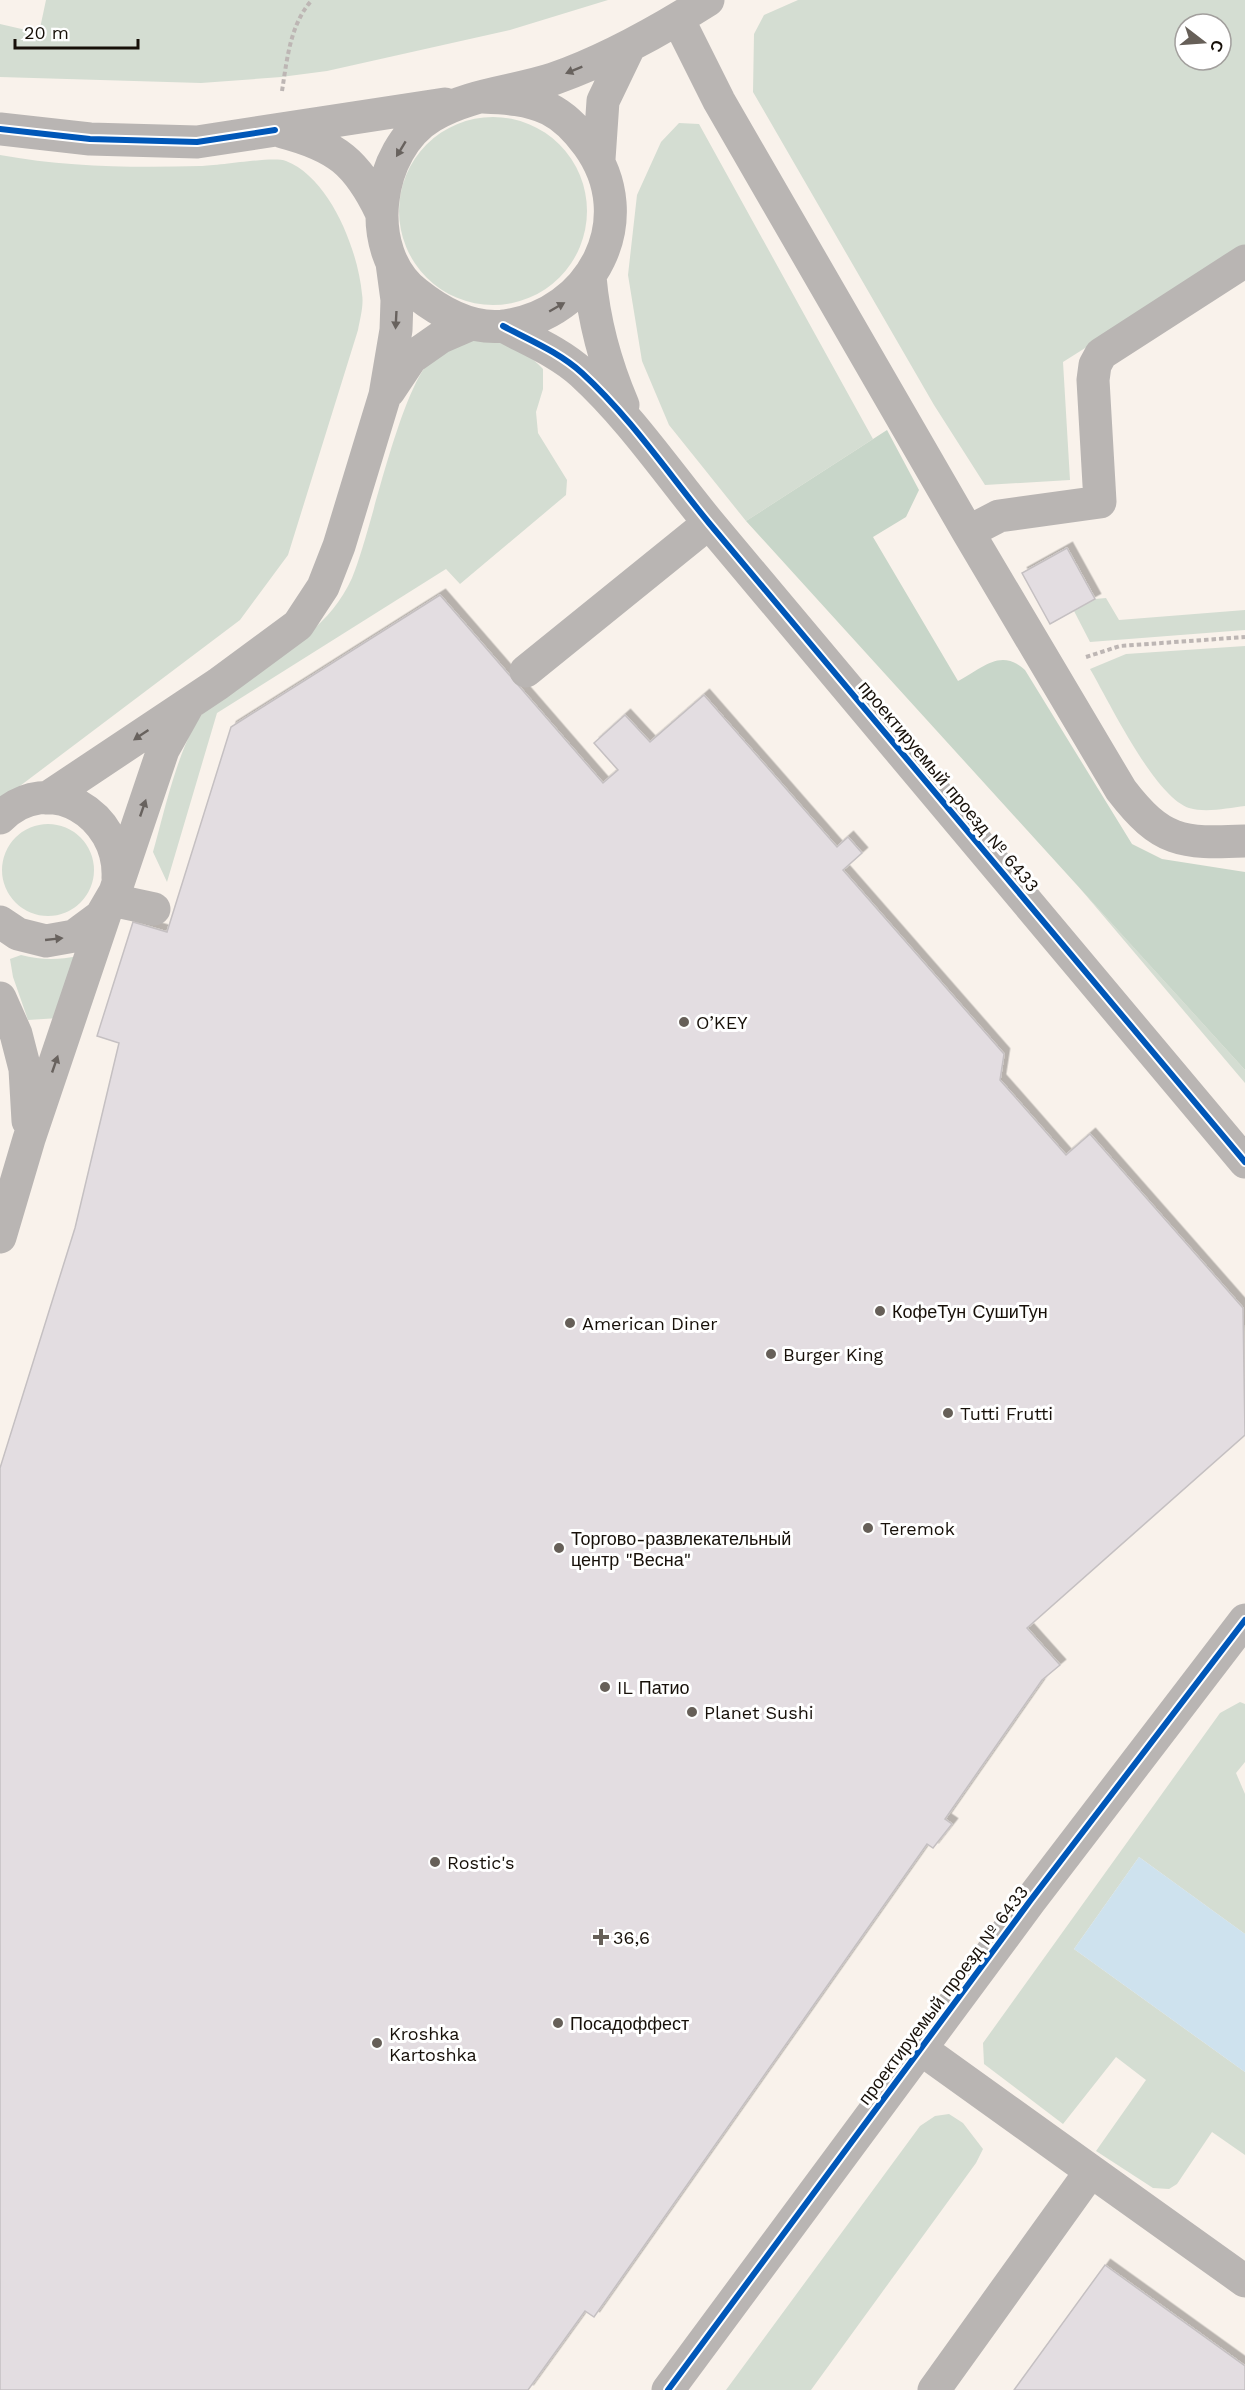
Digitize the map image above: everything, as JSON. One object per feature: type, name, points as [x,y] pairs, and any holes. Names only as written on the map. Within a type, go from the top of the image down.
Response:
[{"type":"street","points":[[0,129],[90,139],[197,142],[405,112],[473,99],[553,78],[628,47],[708,0]]},
{"type":"street","points":[[678,19],[719,101],[968,532],[1121,790],[1140,814],[1157,830],[1179,839],[1207,843],[1245,841]]},
{"type":"street","points":[[599,159],[603,101],[628,47]]},
{"type":"street","points":[[47,798],[298,625],[323,587],[339,546],[386,395],[396,330],[397,300],[392,262],[384,237],[381,212],[387,175],[404,142],[430,117],[473,99],[518,98],[550,110],[578,131],[599,159],[609,188],[611,219],[604,249],[590,277],[566,302],[536,319],[503,326],[471,324],[439,311],[412,290],[392,262]]},
{"type":"street","points":[[275,130],[311,140],[335,151],[368,184],[381,212]]},
{"type":"street","points":[[968,532],[999,516],[1100,502],[1094,380],[1095,365],[1101,354],[1245,261]]},
{"type":"street","points":[[590,277],[593,316],[605,363],[632,426]]},
{"type":"street","points":[[386,395],[411,358],[441,337],[471,324]]},
{"type":"street","points":[[503,326],[551,351],[581,372],[632,426]]},
{"type":"street","name":"проектируемый проезд № 6433","points":[[632,426],[710,523],[1245,1162]]},
{"type":"street","points":[[526,671],[710,523]]},
{"type":"street","points":[[0,1237],[29,1139],[163,750],[189,702]]},
{"type":"street","points":[[0,818],[26,801],[47,798],[74,804],[87,810],[102,824],[113,842],[117,855],[112,897],[86,929],[60,939],[32,939],[18,934],[0,922]]},
{"type":"street","points":[[112,897],[154,909]]},
{"type":"street","points":[[0,998],[16,1034],[25,1069],[29,1139]]},
{"type":"street","name":"проектируемый проезд № 6433","points":[[668,2390],[921,2049],[1241,1635]]},
{"type":"street","points":[[921,2049],[1245,2281]]},
{"type":"street","points":[[934,2390],[1091,2171]]},
{"type":"path","points":[[275,130],[288,52],[301,12],[312,0]]},
{"type":"path","points":[[1083,658],[1120,646],[1245,637]]},
{"type":"shaded area","points":[[46,0],[608,0],[510,30],[327,71],[281,77],[201,83],[0,77],[0,24],[39,33]]},
{"type":"shaded area","points":[[798,0],[1245,0],[1245,247],[1063,362],[1070,480],[985,485],[934,405],[753,92],[754,34],[764,15]]},
{"type":"shaded area","points":[[493,117],[529,124],[553,138],[566,151],[580,175],[587,211],[580,247],[566,271],[553,284],[529,298],[493,305],[457,298],[433,284],[420,271],[406,247],[399,211],[406,175],[420,151],[433,138],[457,124]]},
{"type":"shaded area","points":[[679,123],[699,124],[873,439],[746,521],[669,425],[642,361],[628,275],[637,195],[661,142]]},
{"type":"shaded area","points":[[0,155],[50,162],[125,167],[286,161],[302,170],[316,183],[339,217],[355,257],[362,294],[362,312],[288,555],[240,620],[0,801]]},
{"type":"shaded area","points":[[482,339],[501,342],[516,348],[543,369],[543,389],[536,412],[538,433],[567,480],[566,495],[460,584],[446,569],[217,713],[167,882],[153,852],[175,774],[190,734],[199,718],[228,689],[288,649],[324,620],[339,601],[352,578],[360,556],[399,424],[423,370],[436,355],[447,348]]},
{"type":"shaded area","points":[[1106,598],[1119,620],[1245,610],[1245,630],[1090,642],[1074,611],[1095,599]]},
{"type":"shaded area","points":[[1245,646],[1245,806],[1210,810],[1189,808],[1176,800],[1148,768],[1090,669],[1126,654]]},
{"type":"shaded area","points":[[48,824],[66,827],[81,837],[91,852],[94,870],[91,888],[81,903],[66,913],[48,916],[30,913],[15,903],[5,888],[2,870],[5,852],[15,837],[30,827]]},
{"type":"shaded area","points":[[1078,886],[1245,1070],[1245,1083]]},
{"type":"shaded area","points":[[21,955],[50,959],[78,956],[59,1018],[28,1020],[13,977],[10,959]]},
{"type":"shaded area","points":[[1240,1702],[1245,1704],[1245,1762],[1236,1773],[1245,1794],[1245,1934],[1139,1857],[1074,1949],[1245,2072],[1245,2155],[1212,2132],[1177,2184],[1169,2189],[1153,2188],[1096,2151],[1146,2080],[1116,2057],[1063,2124],[984,2064],[983,2043],[1220,1713]]},
{"type":"shaded area","points":[[949,2114],[963,2123],[983,2149],[976,2163],[811,2390],[726,2390],[920,2126],[935,2116]]},
{"type":"green space","points":[[887,430],[919,490],[906,517],[873,537],[958,681],[991,662],[1007,660],[1016,663],[1025,670],[1132,844],[1162,859],[1245,872],[1245,1070],[746,521]]},
{"type":"water","points":[[1139,1857],[1245,1934],[1245,2072],[1074,1949]]},
{"type":"building","points":[[1067,548],[1095,599],[1050,624],[1022,573]]},
{"type":"building","name":"Торгово-развлекательный центр \"Весна\"","points":[[440,595],[603,783],[618,770],[594,743],[625,715],[650,742],[704,695],[837,847],[848,837],[862,853],[843,870],[1004,1054],[1000,1080],[1066,1155],[1090,1134],[1243,1308],[1245,1435],[1027,1628],[1060,1665],[1042,1680],[945,1819],[952,1824],[933,1848],[927,1844],[594,2317],[585,2311],[528,2390],[0,2390],[0,1468],[75,1228],[119,1043],[97,1036],[133,922],[167,932],[231,727]]},
{"type":"building","points":[[1105,2265],[1245,2366],[1245,2390],[1014,2390]]},
{"type":"cycle path","points":[[0,129],[90,139],[197,142],[275,130]]},
{"type":"cycle path","points":[[503,326],[564,359],[582,373],[616,408],[709,523],[1245,1162]]},
{"type":"cycle path","points":[[668,2390],[1030,1901],[1245,1620]]},
{"type":"place","name":"O’KEY","points":[[684,1022]]},
{"type":"place","name":"КофеТун СушиТун","points":[[880,1311]]},
{"type":"place","name":"American Diner","points":[[570,1323]]},
{"type":"place","name":"Burger King","points":[[771,1354]]},
{"type":"place","name":"Tutti Frutti","points":[[948,1413]]},
{"type":"place","name":"Teremok","points":[[868,1528]]},
{"type":"place","name":"Торгово-развлекательный центр \"Весна\"","points":[[559,1548]]},
{"type":"place","name":"IL Патио","points":[[605,1687]]},
{"type":"place","name":"Planet Sushi","points":[[692,1712]]},
{"type":"place","name":"Rostic's","points":[[435,1862]]},
{"type":"place","name":"36,6","points":[[601,1937]]},
{"type":"place","name":"Посадоффест","points":[[558,2023]]},
{"type":"place","name":"Kroshka Kartoshka","points":[[377,2043]]}]
